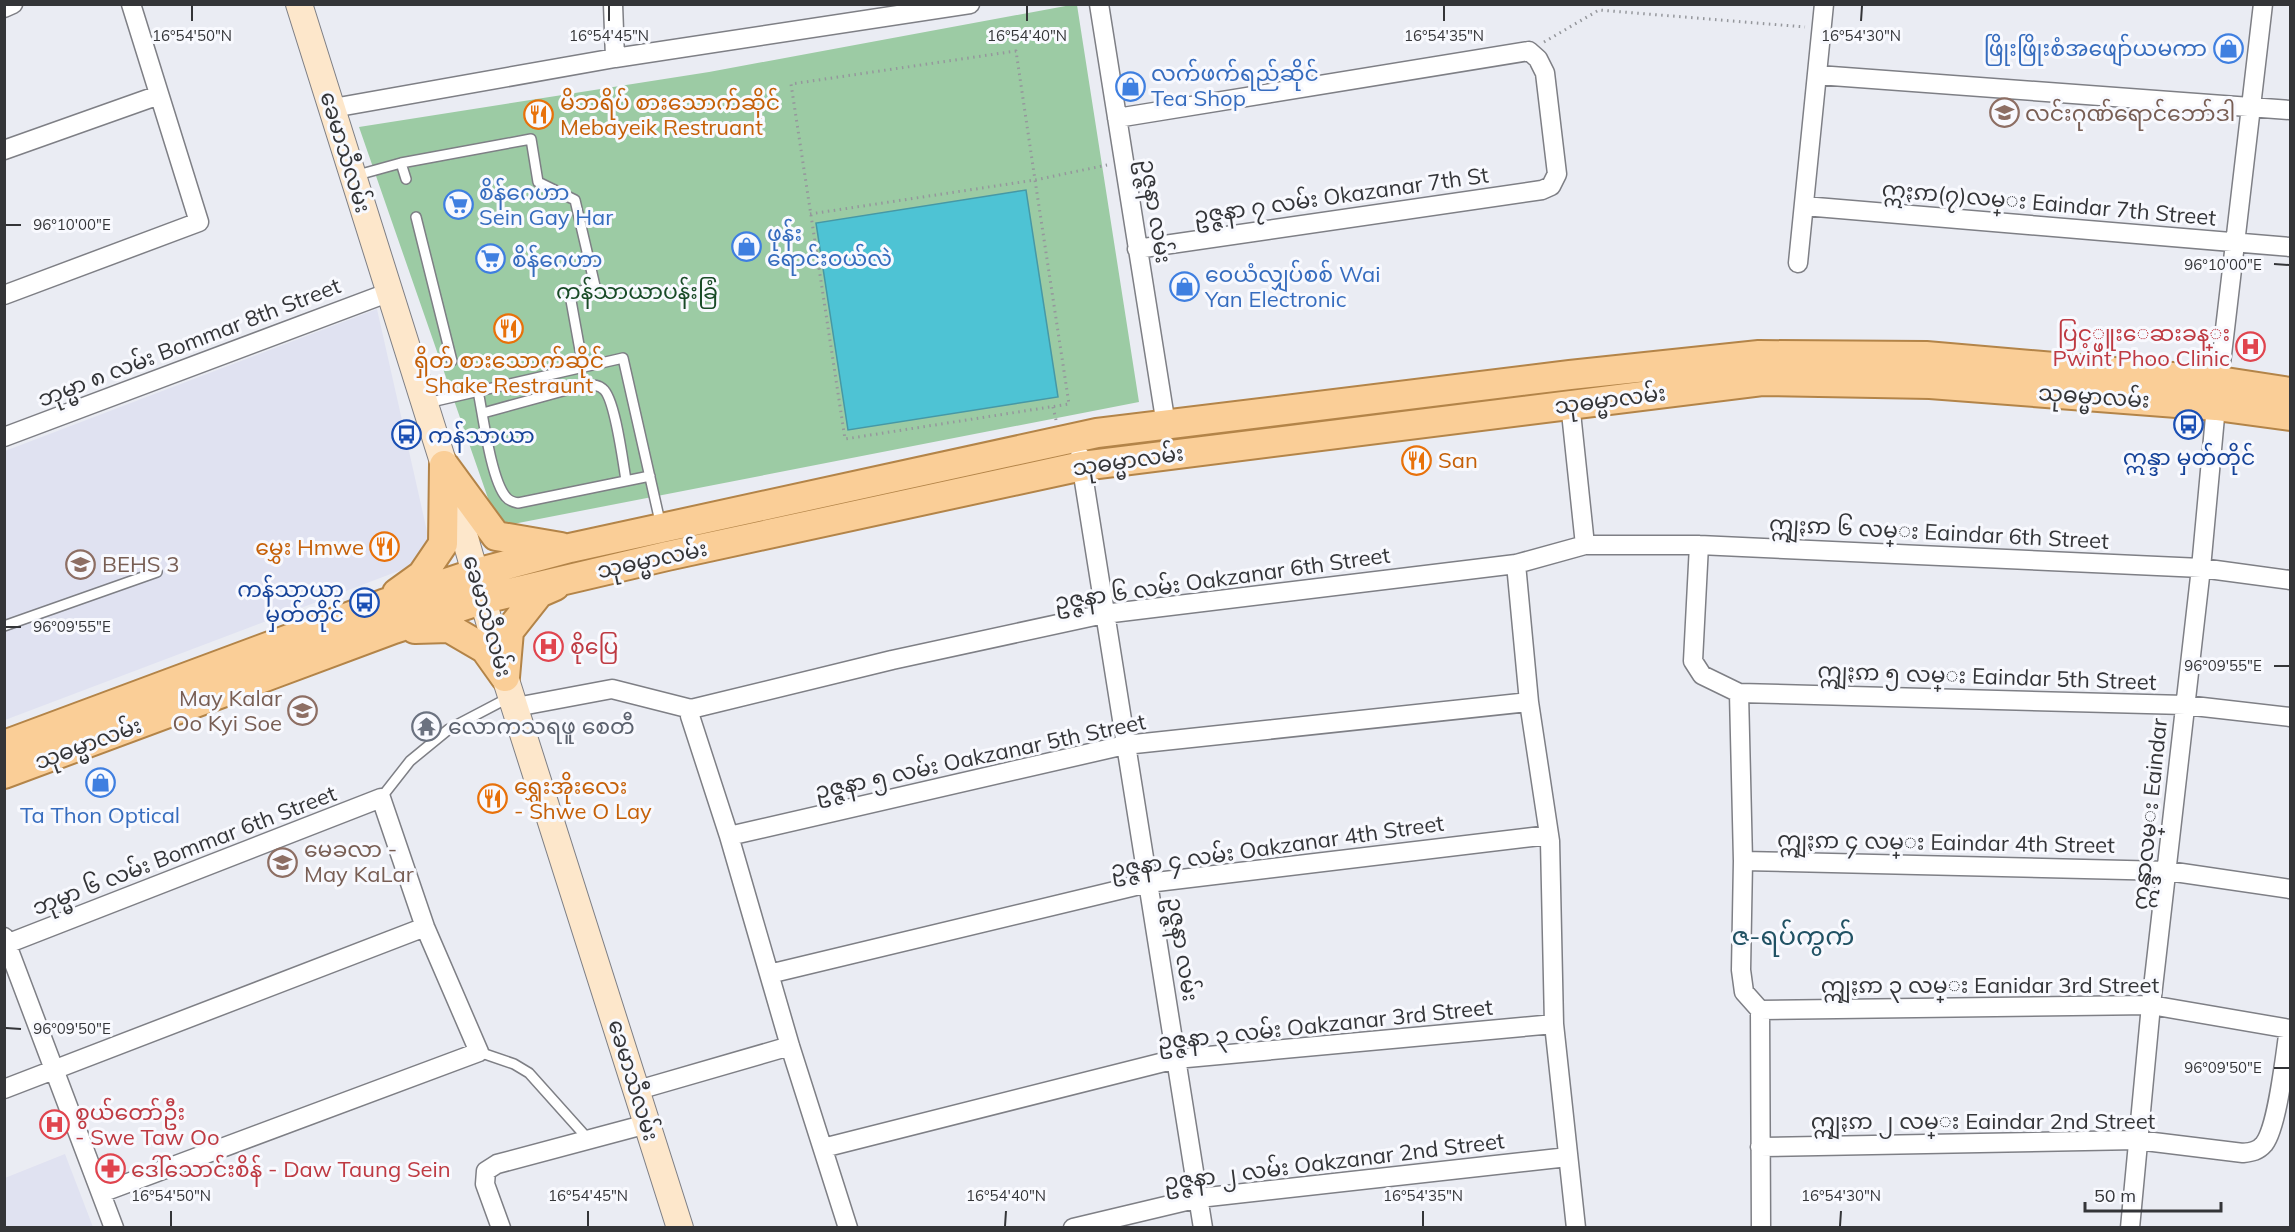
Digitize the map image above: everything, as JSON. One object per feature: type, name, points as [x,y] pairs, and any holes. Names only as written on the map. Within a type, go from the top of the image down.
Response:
[{"type":"main road","name":"ခေမာသီလမ်း","points":[[299,4],[444,465],[511,693],[680,1227]]},
{"type":"main road","name":"သုဓမ္မာလမ်း","points":[[4,745],[383,603],[480,586],[577,576],[664,542],[1077,437],[1570,375],[1758,355],[1926,356],[2218,393],[2290,416]]},
{"type":"main road","name":"သုဓမ္မာလမ်း","points":[[4,774],[394,629],[480,586],[570,548],[664,542],[1082,466],[1570,403],[1762,381],[2218,393],[2290,392]]},
{"type":"main road","points":[[444,465],[496,536],[570,548]]},
{"type":"main road","points":[[383,603],[422,575],[443,544],[444,465]]},
{"type":"main road","points":[[511,693],[509,631],[539,593],[577,576]]},
{"type":"main road","points":[[394,629],[449,628],[484,649],[511,693]]},
{"type":"street","points":[[4,8],[13,4]]},
{"type":"street","points":[[4,295],[199,222],[131,4]]},
{"type":"street","points":[[613,4],[615,58]]},
{"type":"street","points":[[333,108],[615,58],[970,4]]},
{"type":"street","name":"ဥဇ္ဇနာ လမ်း","points":[[1099,4],[1166,425]]},
{"type":"street","points":[[1798,263],[1824,4]]},
{"type":"street","name":"ဣန္ဒာလမ္း Eaindar","points":[[2130,1227],[2151,1005],[2168,871],[2218,393],[2263,4]]},
{"type":"street","points":[[1117,118],[1528,51]]},
{"type":"street","name":"ဥဇ္ဇနာ ၇ လမ်း Okazanar 7th St","points":[[1137,249],[1542,190],[1551,186],[1557,174],[1545,73],[1538,59],[1528,51]]},
{"type":"street","points":[[1818,75],[2290,110]]},
{"type":"street","points":[[4,150],[159,95]]},
{"type":"street","name":"ဣႏၵာ(၇)လမ္း Eaindar 7th Street","points":[[1804,206],[2290,247]]},
{"type":"street","name":"ဘုမ္မာ ၈ လမ်း Bommar 8th Street","points":[[4,437],[390,292]]},
{"type":"street","points":[[1570,403],[1585,545]]},
{"type":"street","name":"ဥဇ္ဇနာ လမ်း","points":[[1077,437],[1203,1227]]},
{"type":"street","name":"ဣျႏၵာ ၆ လမ္း Eaindar 6th Street","points":[[1585,545],[1699,545],[2201,568],[2290,580]]},
{"type":"street","name":"ဥဇ္ဇနာ ၆ လမ်း Oakzanar 6th Street","points":[[691,709],[892,660],[1104,614],[1516,564],[1585,545]]},
{"type":"street","name":"ဣျႏၵာ ၅ လမ္း Eaindar 5th Street","points":[[1699,545],[1693,661],[1702,675],[1739,693],[2185,705],[2290,717]]},
{"type":"street","points":[[1516,564],[1529,702],[1549,835],[1554,1024],[1576,1227]]},
{"type":"street","points":[[511,693],[612,689],[691,709],[690,716],[729,836],[790,1046],[848,1227]]},
{"type":"street","points":[[1739,693],[1743,861],[1741,970],[1744,992],[1760,1010],[1761,1227]]},
{"type":"street","name":"ဥဇ္ဇနာ ၅ လမ်း Oakzanar 5th Street","points":[[729,836],[1125,745],[1529,702]]},
{"type":"street","points":[[101,1193],[479,1052],[425,927],[381,798]]},
{"type":"street","name":"ဘုမ္မာ ၆ လမ်း Bommar 6th Street","points":[[5,942],[381,798]]},
{"type":"street","name":"ဥဇ္ဇနာ ၄ လမ်း Oakzanar 4th Street","points":[[769,975],[1148,883],[1549,835]]},
{"type":"street","name":"ဣျႏၵာ ၄ လမ္း Eaindar 4th Street","points":[[1743,861],[2168,871],[2290,889]]},
{"type":"street","points":[[4,1089],[425,927]]},
{"type":"street","points":[[5,942],[114,1227]]},
{"type":"street","name":"ဣျႏၵာ ၃ လမ္း Eanidar 3rd Street","points":[[1760,1010],[2151,1005],[2290,1029]]},
{"type":"street","name":"ဥဇ္ဇနာ ၃ လမ်း Oakzanar 3rd Street","points":[[823,1148],[1176,1059],[1554,1024]]},
{"type":"street","name":"ဣျႏၵာ ၂ လမ္း Eaindar 2nd Street","points":[[1760,1148],[2137,1140],[2244,1153],[2258,1150],[2265,1143],[2273,1128],[2290,1029]]},
{"type":"street","points":[[638,1090],[790,1046]]},
{"type":"street","points":[[501,1227],[485,1185],[486,1171],[497,1164],[647,1124]]},
{"type":"street","name":"ဥဇ္ဇနာ ၂ လမ်း Oakzanar 2nd Street","points":[[1073,1227],[1199,1198],[1568,1156]]},
{"type":"lane","points":[[354,176],[401,163],[531,139],[538,182],[575,200],[596,286],[570,296],[583,367]]},
{"type":"lane","points":[[401,163],[406,179]]},
{"type":"lane","points":[[416,217],[452,361]]},
{"type":"lane","points":[[424,404],[623,358],[664,542]]},
{"type":"lane","points":[[483,413],[595,384],[603,388],[612,403],[626,480]]},
{"type":"lane","points":[[478,391],[497,477],[504,496],[510,501],[518,503],[650,476]]},
{"type":"lane","points":[[4,626],[157,572]]},
{"type":"lane","points":[[381,798],[410,761],[449,729],[511,693]]},
{"type":"lane","points":[[479,1052],[514,1064],[529,1073],[589,1140]]},
{"type":"path","points":[[1599,10],[1600,4]]},
{"type":"path","points":[[1528,51],[1599,10],[1821,29]]},
{"type":"path","points":[[1016,51],[1035,180],[1069,404],[845,439],[791,84],[1016,51]]},
{"type":"path","points":[[810,214],[1035,180],[1124,162]]},
{"type":"shaded area","points":[[377,309],[433,558],[5,720],[5,451]]},
{"type":"shaded area","points":[[65,1154],[93,1227],[5,1227],[5,1178]]},
{"type":"green space","name":"ကန်သာယာပန်းခြံ","points":[[1077,5],[1139,402],[498,527],[359,127],[709,72]]},
{"type":"water","points":[[1026,190],[1058,397],[848,430],[816,223]]},
{"type":"place","name":"ဖြိုးဖြိုးစံအဖျော်ယမကာ","points":[[2228,48]]},
{"type":"place","name":"လက်ဖက်ရည်ဆိုင် Tea Shop","points":[[1130,86]]},
{"type":"place","name":"လင်းဂုဏ်ရောင်ဘော်ဒါ","points":[[2004,113]]},
{"type":"place","name":"မိဘရိပ် စားသောက်ဆိုင် Mebayeik Restruant","points":[[539,115]]},
{"type":"place","name":"စိန်ဂေဟာ Sein Gay Har","points":[[458,205]]},
{"type":"place","name":"ဖုန်း ရောင်းဝယ်လဲ","points":[[746,246]]},
{"type":"place","name":"စိန်ဂေဟာ","points":[[491,259]]},
{"type":"place","name":"ဝေယံလျှပ်စစ် Wai Yan Electronic","points":[[1184,287]]},
{"type":"place","name":"ရှိတ် စားသောက်ဆိုင် Shake Restraunt","points":[[509,328]]},
{"type":"place","name":"ပြင့္ဖူးေဆးခန္း Pwint Phoo Clinic","points":[[2251,346]]},
{"type":"place","name":"ဣန္ဒာ မှတ်တိုင်","points":[[2189,425]]},
{"type":"place","name":"ကန်သာယာ","points":[[407,435]]},
{"type":"place","name":"San","points":[[1417,460]]},
{"type":"place","name":"မွှေး Hmwe","points":[[385,547]]},
{"type":"place","name":"BEHS 3","points":[[81,564]]},
{"type":"place","name":"ကန်သာယာ မှတ်တိုင်","points":[[365,602]]},
{"type":"place","name":"စိုပြေ","points":[[549,646]]},
{"type":"place","name":"May Kalar Oo Kyi Soe","points":[[303,711]]},
{"type":"place","name":"လောကသရဖူ စေတီ","points":[[427,726]]},
{"type":"place","name":"Ta Thon Optical","points":[[100,783]]},
{"type":"place","name":"ရွှေးအိုးလေး - Shwe O Lay","points":[[493,799]]},
{"type":"place","name":"မေခလာ - May KaLar","points":[[283,862]]},
{"type":"place","name":"စွယ်တော်ဦး - Swe Taw Oo","points":[[54,1125]]},
{"type":"place","name":"ဒေါ်သောင်းစိန် - Daw Taung Sein","points":[[110,1169]]},
{"type":"district","name":"ဇ-ရပ်ကွက်","points":[[1793,935]]}]
